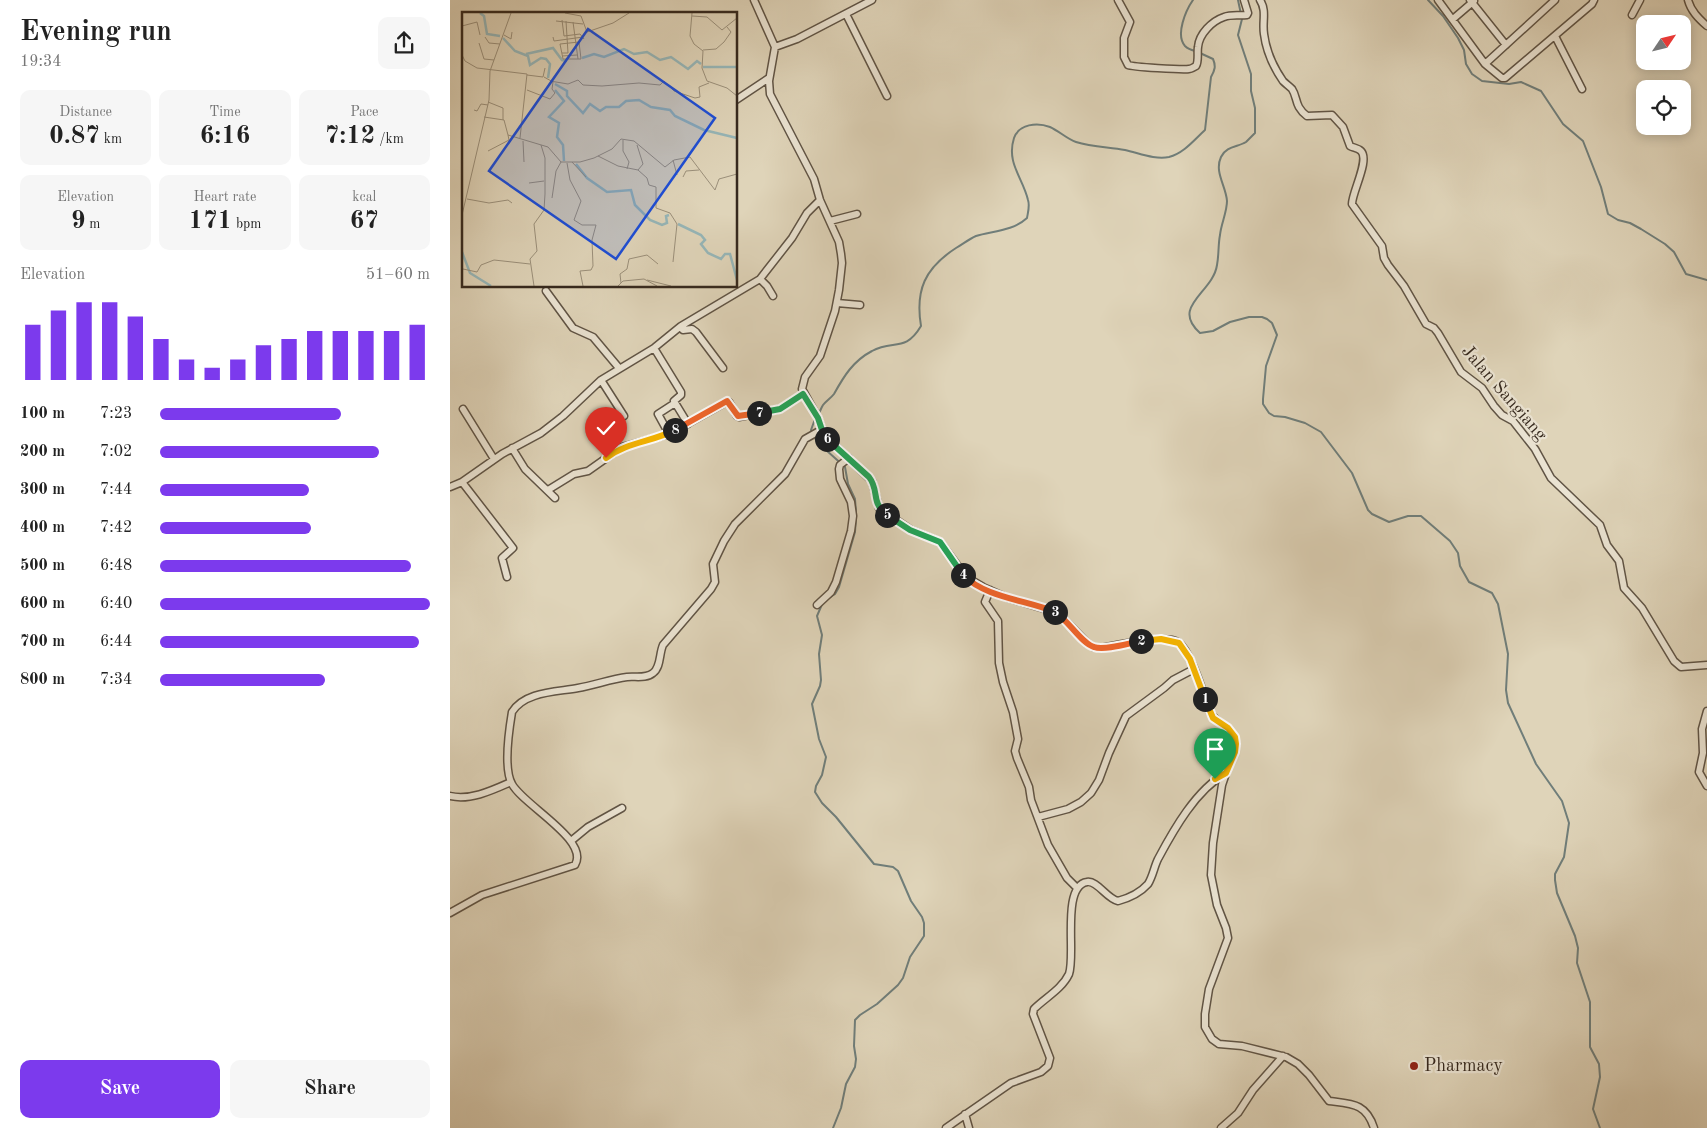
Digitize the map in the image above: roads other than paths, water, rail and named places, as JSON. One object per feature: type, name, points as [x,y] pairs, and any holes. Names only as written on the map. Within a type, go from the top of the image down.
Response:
[{"type":"street","points":[[754,0],[775,47],[770,78],[770,94],[806,161],[820,200],[839,242],[842,263],[837,304],[820,356],[805,377],[802,390],[818,418],[819,432],[844,461],[872,481],[879,508],[910,530],[940,542],[966,577],[1008,598],[1058,614],[1093,647],[1101,648],[1161,639],[1175,641],[1183,648],[1194,669],[1213,718],[1228,728],[1235,737],[1236,744],[1235,752],[1226,773],[1213,842],[1211,875],[1228,938],[1209,990],[1204,1014],[1206,1027],[1212,1039],[1219,1044],[1242,1046],[1284,1056],[1298,1064],[1329,1101],[1356,1105],[1365,1109],[1374,1128]]},
{"type":"street","points":[[775,47],[797,39],[872,0]]},
{"type":"street","points":[[1118,0],[1130,22],[1124,38],[1124,57],[1126,62],[1130,66],[1180,69],[1192,68],[1197,64],[1198,44],[1201,34],[1217,20],[1224,17],[1244,16],[1248,13],[1244,0]]},
{"type":"street","name":"Jalan Sangiang","points":[[1260,0],[1264,8],[1264,34],[1269,52],[1283,81],[1294,92],[1294,99],[1299,107],[1308,116],[1332,115],[1343,127],[1350,146],[1359,149],[1364,154],[1364,163],[1354,190],[1352,204],[1382,246],[1384,258],[1404,286],[1426,324],[1434,328],[1438,333],[1461,372],[1482,388],[1494,406],[1502,415],[1513,421],[1536,449],[1551,478],[1596,520],[1610,551],[1620,561],[1624,588],[1648,618],[1674,661],[1681,667],[1707,665]]},
{"type":"street","points":[[1438,0],[1485,64],[1502,78],[1508,77],[1592,4],[1594,0]]},
{"type":"street","points":[[1485,64],[1555,0]]},
{"type":"street","points":[[1632,15],[1640,0]]},
{"type":"street","points":[[1688,0],[1690,8],[1707,26]]},
{"type":"street","points":[[1453,19],[1472,1],[1506,44]]},
{"type":"street","points":[[846,14],[887,96]]},
{"type":"street","points":[[1555,36],[1582,89]]},
{"type":"street","points":[[738,99],[770,78]]},
{"type":"street","points":[[450,487],[462,482],[512,448],[541,433],[556,422],[601,380],[654,348],[680,328],[760,279],[792,238],[807,213],[820,200]]},
{"type":"street","points":[[830,221],[857,214]]},
{"type":"street","points":[[760,279],[773,296]]},
{"type":"street","points":[[546,291],[573,328],[593,338],[619,368]]},
{"type":"street","points":[[837,304],[860,305]]},
{"type":"street","points":[[680,328],[683,330],[692,329],[696,332],[723,368]]},
{"type":"street","points":[[654,348],[681,392],[681,395],[674,400],[675,403],[658,414],[669,434]]},
{"type":"street","points":[[601,380],[624,416]]},
{"type":"street","points":[[548,490],[574,474],[588,471],[622,447],[669,434],[727,401],[739,417],[780,409],[803,394]]},
{"type":"street","points":[[675,403],[688,424]]},
{"type":"street","points":[[463,409],[494,459]]},
{"type":"street","points":[[450,913],[482,895],[575,865],[578,858],[571,841],[524,799],[511,782],[507,746],[514,708],[530,698],[549,691],[578,688],[627,677],[648,676],[654,672],[658,666],[660,651],[664,645],[715,582],[713,564],[734,524],[785,474],[805,439],[819,432]]},
{"type":"street","points":[[512,448],[525,469],[556,498]]},
{"type":"street","points":[[817,605],[832,592],[851,530],[853,516],[851,502],[840,479],[844,461]]},
{"type":"street","points":[[462,482],[513,548],[502,558],[506,577]]},
{"type":"street","points":[[990,590],[985,602],[998,621],[1003,682],[1013,712],[1018,739],[1016,755],[1048,846],[1067,878],[1077,888]]},
{"type":"street","points":[[1038,817],[1068,809],[1087,797],[1100,780],[1109,753],[1126,716],[1170,682],[1194,669]]},
{"type":"street","points":[[1707,711],[1702,729],[1703,753],[1699,772],[1707,786]]},
{"type":"street","points":[[946,1128],[1012,1083],[1041,1072],[1048,1066],[1050,1058],[1033,1014],[1034,1009],[1063,983],[1069,974],[1072,956],[1071,910],[1077,888],[1086,882],[1092,882],[1107,896],[1118,901],[1136,894],[1148,883],[1156,862],[1170,836],[1205,787],[1226,773]]},
{"type":"street","points":[[450,796],[466,797],[511,782]]},
{"type":"street","points":[[571,841],[588,827],[622,808]]},
{"type":"street","points":[[1221,1128],[1238,1113],[1253,1090],[1284,1056]]},
{"type":"street","points":[[965,1114],[968,1128]]},
{"type":"waterway","points":[[1193,0],[1187,10],[1181,29],[1181,36],[1185,46],[1195,51]]},
{"type":"waterway","points":[[1238,0],[1242,19],[1238,35],[1251,74],[1251,91],[1255,108],[1255,133],[1246,142],[1232,147],[1223,153],[1221,157],[1219,168],[1227,201],[1219,242],[1217,265],[1214,275],[1196,299],[1189,315],[1192,323],[1200,333],[1213,331],[1230,322],[1249,317],[1262,317],[1272,323],[1277,335],[1266,366],[1263,399],[1263,404],[1269,413],[1274,416],[1305,423],[1321,432],[1352,473],[1368,510],[1372,514],[1389,522],[1408,516],[1421,516],[1450,541],[1458,553],[1460,566],[1469,582],[1492,593],[1498,604],[1508,654],[1506,690],[1508,703],[1536,764],[1562,801],[1569,823],[1564,857],[1555,874],[1555,880],[1557,893],[1575,936],[1578,948],[1577,963],[1590,1002],[1590,1047],[1599,1064],[1600,1077],[1593,1109],[1600,1128]]},
{"type":"waterway","points":[[1428,0],[1443,16],[1458,38],[1464,50],[1466,64],[1472,74],[1482,81],[1509,84],[1521,82],[1541,91],[1563,124],[1583,141],[1601,187],[1608,214],[1618,220],[1630,223],[1665,244],[1674,252],[1686,274],[1707,280]]},
{"type":"waterway","points":[[818,415],[823,405],[834,394],[845,375],[859,359],[879,348],[904,343],[915,334],[921,326],[921,291],[930,272],[945,256],[973,237],[1016,226],[1027,218],[1029,202],[1012,155],[1016,133],[1029,125],[1045,125],[1082,144],[1125,150],[1158,158],[1174,155],[1189,146],[1205,130],[1211,77],[1215,66],[1213,59],[1200,53]]},
{"type":"waterway","points":[[815,419],[811,430],[817,442],[845,467],[848,484],[855,499],[856,512]]},
{"type":"waterway","points":[[833,1128],[841,1108],[846,1084],[855,1067],[855,1020],[898,985],[903,978],[910,957],[924,936],[922,917],[911,901],[898,871],[893,867],[874,864],[836,817],[822,803],[815,792],[822,775],[826,757],[819,739],[812,704],[821,680],[819,654],[822,635],[817,616],[823,602],[835,594],[839,587],[855,532],[856,517]]},
{"type":"place","name":"Pharmacy","points":[[1414,1066]]}]
